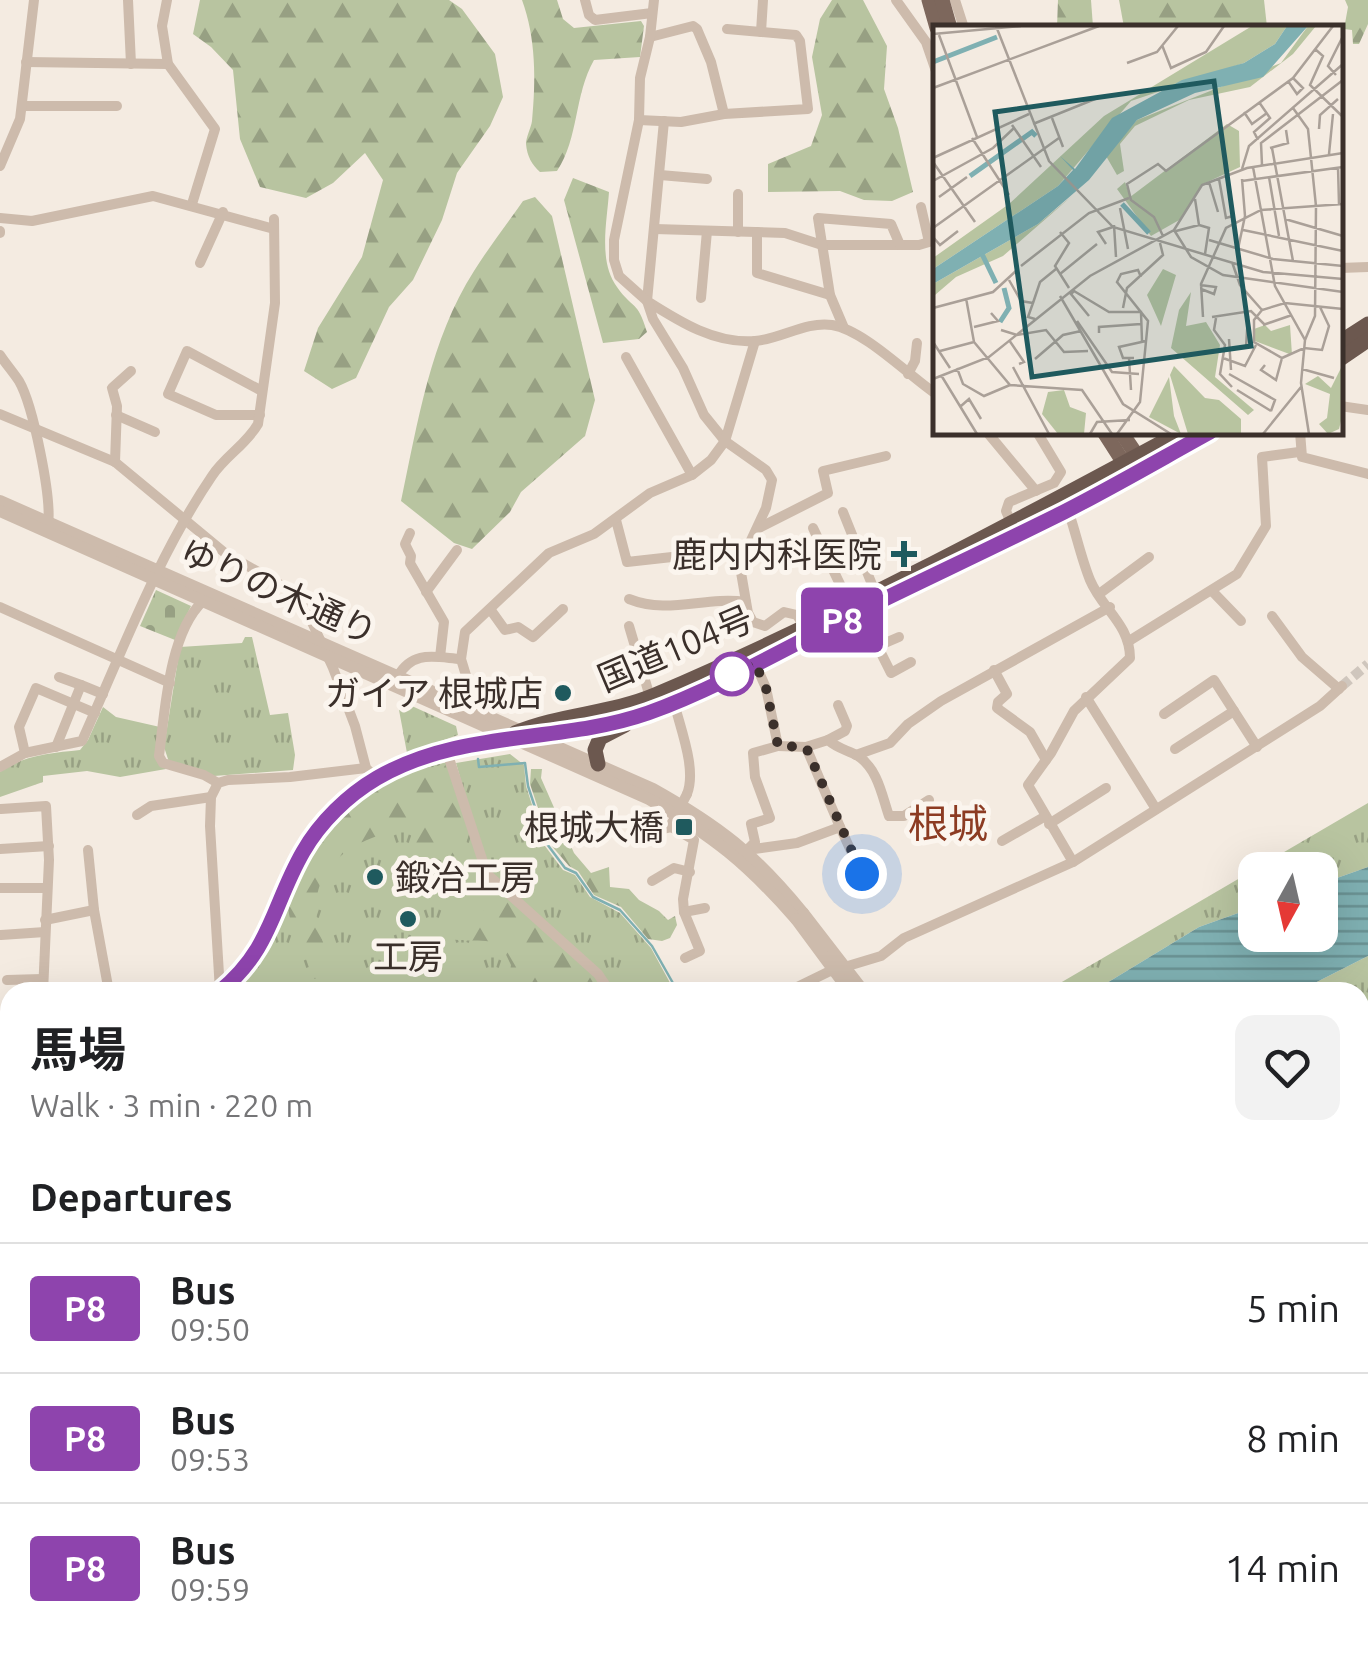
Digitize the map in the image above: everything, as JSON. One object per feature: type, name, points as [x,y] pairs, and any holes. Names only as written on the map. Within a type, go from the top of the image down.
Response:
[{"type":"highway","points":[[1343,340],[1368,324]]},
{"type":"highway","points":[[1343,356],[1368,340]]},
{"type":"highway","name":"国道104号","points":[[854,607],[875,592],[1014,529],[1068,510],[1178,435]]},
{"type":"highway","name":"国道104号","points":[[648,705],[1203,435]]},
{"type":"highway","name":"国道104号","points":[[229,982],[253,958],[269,933],[302,854],[319,828],[371,773],[446,749],[674,702],[755,663],[807,631]]},
{"type":"highway","points":[[598,764],[595,750],[600,738],[648,705]]},
{"type":"main road","points":[[929,0],[936,25]]},
{"type":"main road","points":[[942,0],[949,25]]},
{"type":"main road","points":[[1107,435],[1135,465]]},
{"type":"main road","points":[[1122,435],[1135,465]]},
{"type":"street","points":[[14,170],[0,166],[22,106],[34,0]]},
{"type":"street","points":[[128,0],[131,64]]},
{"type":"street","points":[[167,0],[162,26],[168,64],[214,129],[192,204]]},
{"type":"street","points":[[585,0],[589,16],[595,20],[652,13]]},
{"type":"street","points":[[654,0],[640,78],[639,120],[614,240],[614,260],[620,276],[647,301],[705,334],[755,341],[819,324],[844,328],[933,392]]},
{"type":"street","points":[[761,32],[763,0]]},
{"type":"street","points":[[896,0],[926,42],[933,62]]},
{"type":"street","points":[[955,0],[963,25]]},
{"type":"street","points":[[650,37],[693,26],[697,29],[711,62],[724,114]]},
{"type":"street","points":[[639,120],[681,122],[724,114],[808,109],[800,40],[796,35],[727,29]]},
{"type":"street","points":[[26,62],[168,64]]},
{"type":"street","points":[[22,106],[117,106]]},
{"type":"street","points":[[616,520],[627,562],[708,553],[738,555],[746,551],[766,508],[771,474],[724,441],[704,415],[647,301],[664,121]]},
{"type":"street","points":[[660,175],[706,179]]},
{"type":"street","points":[[738,194],[738,232]]},
{"type":"street","points":[[0,218],[32,222],[144,196],[274,224],[275,303],[260,415],[247,440],[212,475],[184,522],[82,742],[25,753],[0,767]]},
{"type":"street","points":[[655,229],[785,233],[822,245],[932,243],[921,207]]},
{"type":"street","points":[[200,263],[223,212]]},
{"type":"street","points":[[844,328],[830,294],[818,218],[891,224],[900,245]]},
{"type":"street","points":[[702,298],[707,231]]},
{"type":"street","points":[[757,232],[757,273],[830,294]]},
{"type":"street","points":[[1343,268],[1368,267]]},
{"type":"street","points":[[468,706],[468,682],[461,659],[466,632],[549,553],[594,534],[650,493],[692,475],[711,460],[724,441],[755,341]]},
{"type":"street","points":[[908,374],[915,361],[917,343]]},
{"type":"street","points":[[260,415],[216,415],[168,394],[187,352],[262,391]]},
{"type":"street","points":[[0,356],[20,383],[35,429],[48,527]]},
{"type":"street","points":[[626,357],[692,475]]},
{"type":"street","points":[[115,462],[112,388],[130,371]]},
{"type":"street","points":[[1343,406],[1368,410]]},
{"type":"street","points":[[0,414],[115,462],[226,553],[296,594],[311,618],[355,726],[371,773],[228,780],[218,783],[211,796],[218,982]]},
{"type":"street","points":[[116,415],[155,432]]},
{"type":"street","points":[[989,435],[1036,491]]},
{"type":"street","points":[[1014,529],[1006,510],[1009,502],[1054,482],[1062,472],[1039,435]]},
{"type":"street","points":[[1300,435],[1299,452],[1308,461],[1368,474]]},
{"type":"street","points":[[1129,642],[1237,574],[1266,526],[1262,457],[1299,452]]},
{"type":"street","points":[[756,528],[828,494],[824,471],[886,456]]},
{"type":"street","name":"ゆりの木通り","points":[[0,502],[157,575],[468,706],[520,735]]},
{"type":"street","points":[[1068,510],[1090,580],[1129,642],[1130,658],[1086,696],[1028,784],[1073,862]]},
{"type":"street","name":"ゆりの木通り","points":[[0,511],[48,527]]},
{"type":"street","points":[[842,512],[875,592]]},
{"type":"street","points":[[814,528],[891,673],[911,662]]},
{"type":"street","points":[[410,533],[405,544],[410,564],[444,622],[440,657]]},
{"type":"street","points":[[426,592],[457,550]]},
{"type":"street","points":[[738,555],[753,622],[765,626],[784,612],[797,615],[807,631]]},
{"type":"street","points":[[1099,594],[1149,556]]},
{"type":"street","name":"ゆりの木通り","points":[[157,575],[203,601],[327,656],[520,735]]},
{"type":"street","points":[[1213,592],[1240,621]]},
{"type":"street","points":[[629,599],[650,608],[710,600],[746,602]]},
{"type":"street","points":[[203,601],[193,610],[173,654],[159,756],[163,763],[204,774],[218,783]]},
{"type":"street","points":[[0,607],[170,682]]},
{"type":"street","points":[[856,754],[890,743],[908,724],[994,670],[1110,607]]},
{"type":"street","points":[[490,609],[505,630],[518,627],[533,637],[564,610]]},
{"type":"street","points":[[808,982],[880,956],[904,938],[1073,862],[1320,706],[1341,688],[1302,657],[1272,616]]},
{"type":"street","points":[[629,626],[648,705]]},
{"type":"street","points":[[878,646],[899,637]]},
{"type":"street","points":[[398,676],[406,662],[416,658],[461,659]]},
{"type":"street","points":[[755,663],[766,688],[778,746]]},
{"type":"street","points":[[994,670],[1007,694],[997,708],[1030,732],[1046,760]]},
{"type":"street","points":[[60,676],[104,694]]},
{"type":"street","points":[[1164,714],[1214,680],[1257,747]]},
{"type":"street","points":[[56,746],[80,685]]},
{"type":"street","points":[[25,753],[19,727],[36,688],[95,713]]},
{"type":"street","points":[[1086,696],[1156,809]]},
{"type":"street","points":[[650,832],[671,825],[690,789],[674,702]]},
{"type":"street","points":[[743,854],[755,842],[751,824],[770,818],[755,777],[753,752],[778,746],[806,747],[845,732],[847,726],[838,704]]},
{"type":"street","points":[[1175,749],[1234,711]]},
{"type":"street","points":[[520,735],[598,764],[697,814],[743,854],[856,982]]},
{"type":"street","points":[[520,735],[648,799],[743,854],[840,827]]},
{"type":"street","points":[[828,740],[837,748],[856,754],[872,770],[889,816],[904,816],[929,800]]},
{"type":"street","points":[[806,747],[862,874]]},
{"type":"street","points":[[446,749],[488,874],[603,982]]},
{"type":"street","points":[[1002,840],[1106,788]]},
{"type":"street","points":[[137,815],[151,806],[211,796]]},
{"type":"street","points":[[1,808],[46,806],[42,982]]},
{"type":"street","points":[[671,825],[694,840],[683,899],[684,912],[700,950],[685,958]]},
{"type":"street","points":[[0,849],[48,846]]},
{"type":"street","points":[[88,850],[107,982]]},
{"type":"street","points":[[652,881],[674,868],[690,872]]},
{"type":"street","points":[[0,888],[45,888]]},
{"type":"street","points":[[684,912],[706,908]]},
{"type":"street","points":[[0,935],[94,910]]},
{"type":"street","points":[[800,916],[843,982]]},
{"type":"street","points":[[6,980],[42,979]]},
{"type":"green space","points":[[200,0],[449,0],[462,9],[495,54],[503,97],[490,126],[457,173],[442,220],[413,280],[389,307],[356,378],[332,389],[304,371],[318,328],[362,257],[383,180],[365,153],[333,183],[306,198],[260,187],[240,139],[233,70],[193,34]]},
{"type":"green space","points":[[522,0],[557,0],[563,19],[574,28],[641,21],[644,26],[640,57],[594,60],[569,145],[557,171],[540,172],[530,160],[527,148],[534,75],[530,29]]},
{"type":"green space","points":[[832,0],[863,0],[887,46],[884,89],[913,192],[892,201],[864,200],[840,191],[768,192],[768,164],[811,146],[822,115],[812,57],[820,19]]},
{"type":"green space","points":[[1058,0],[1091,0],[1093,25],[1057,25]]},
{"type":"green space","points":[[1119,0],[1264,0],[1267,25],[1124,25]]},
{"type":"green space","points":[[1345,0],[1368,0],[1368,24],[1359,44],[1353,44],[1352,30],[1344,29],[1348,7]]},
{"type":"green space","points":[[573,178],[609,192],[607,265],[617,287],[643,322],[647,332],[639,339],[603,343],[564,200]]},
{"type":"green space","points":[[535,197],[552,216],[595,400],[585,436],[521,492],[510,512],[472,549],[454,543],[401,501],[427,382],[446,325],[486,253],[523,201]]},
{"type":"green space","points":[[156,590],[191,606],[175,640],[140,626]]},
{"type":"green space","points":[[245,637],[252,637],[270,715],[288,713],[295,755],[293,770],[214,776],[169,762],[164,747],[180,647],[242,643]]},
{"type":"green space","points":[[403,702],[456,726],[458,735],[407,753],[399,710]]},
{"type":"green space","points":[[103,707],[116,717],[160,727],[156,755],[166,769],[120,777],[87,771],[43,776],[43,782],[0,797],[0,772],[28,758],[80,750]]},
{"type":"green space","points":[[510,754],[524,765],[526,786],[545,846],[563,870],[575,875],[590,897],[620,913],[651,948],[670,982],[602,982],[495,879],[484,863],[456,763]]},
{"type":"green space","points":[[448,762],[480,864],[600,982],[237,982],[276,934],[298,873],[325,831],[341,813],[379,786]]},
{"type":"green space","points":[[445,764],[469,833],[463,854],[453,856],[435,849],[430,871],[418,874],[414,839],[407,829],[371,838],[340,857],[320,885],[316,903],[319,930],[332,969],[330,975],[314,979],[289,910],[307,861],[320,840],[355,805],[398,780]]},
{"type":"green space","points":[[531,769],[542,769],[541,778],[574,853],[591,873],[609,867],[610,887],[629,889],[668,920],[675,916],[677,925],[670,938],[648,939],[621,907],[594,895],[578,871],[550,844],[530,784]]},
{"type":"green space","points":[[1368,803],[1368,867],[1338,878],[1338,852],[1284,852]]},
{"type":"green space","points":[[1238,879],[1238,913],[1199,927],[1108,982],[1062,982]]},
{"type":"green space","points":[[492,886],[597,982],[508,982],[511,965],[501,944],[440,935],[444,925],[481,919],[484,912],[480,891]]},
{"type":"green space","points":[[1368,956],[1368,982],[1317,982]]},
{"type":"water","points":[[1368,867],[1368,956],[1317,982],[1108,982],[1199,927],[1238,913],[1238,952],[1338,952],[1338,878]]},
{"type":"waterway","points":[[478,759],[479,767],[525,763],[528,786],[547,844],[593,897],[620,910],[652,946],[672,982]]},
{"type":"tunnel","points":[[1342,686],[1368,664]]},
{"type":"bus line","name":"P8","points":[[231,982],[269,933],[302,854],[319,828],[376,778],[446,749],[507,737],[533,737],[646,714],[984,552],[1204,435]]},
{"type":"place","name":"鹿内内科医院","points":[[904,554]]},
{"type":"place","name":"ガイア 根城店","points":[[563,693]]},
{"type":"place","name":"根城大橋","points":[[684,827]]},
{"type":"place","name":"鍛冶工房","points":[[375,877]]},
{"type":"place","name":"工房","points":[[408,919]]},
{"type":"district","name":"根城","points":[[948,823]]},
{"type":"route","points":[[732,674],[755,663],[766,688],[778,746],[806,747],[862,874]]}]
